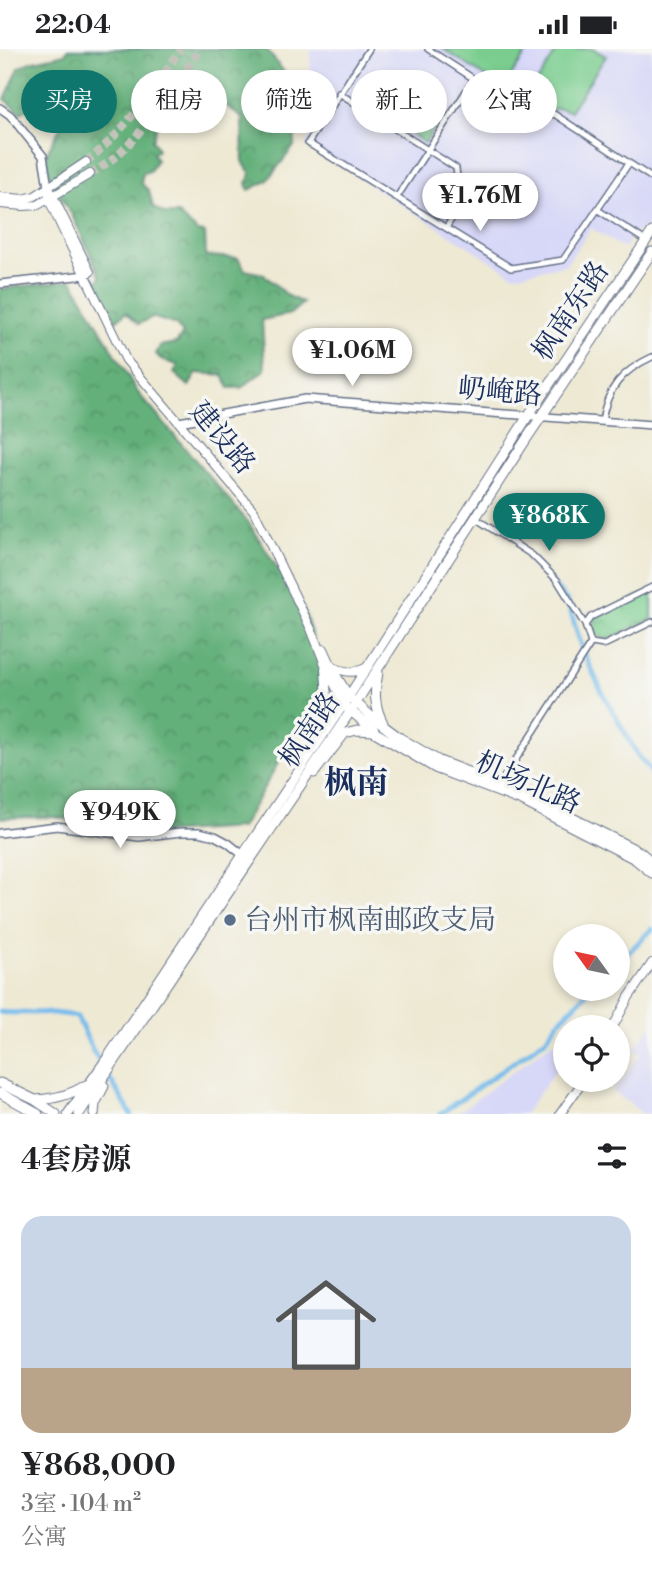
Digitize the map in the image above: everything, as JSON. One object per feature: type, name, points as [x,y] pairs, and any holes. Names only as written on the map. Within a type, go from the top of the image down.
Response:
[{"type":"main road","points":[[0,197],[23,199],[35,196],[86,162]]},
{"type":"main road","points":[[0,204],[38,205],[90,174]]},
{"type":"main road","name":"建设路","points":[[48,187],[125,360],[182,422]]},
{"type":"main road","name":"建设路","points":[[52,198],[130,357],[254,510],[350,704]]},
{"type":"main road","name":"枫南东路","points":[[528,416],[652,232]]},
{"type":"main road","name":"枫南路","points":[[108,1062],[322,737],[379,667],[652,251]]},
{"type":"main road","name":"枫南路","points":[[108,1062],[302,782],[350,704],[369,666],[528,416]]},
{"type":"main road","points":[[322,737],[328,664],[351,673],[369,666]]},
{"type":"main road","points":[[379,667],[375,698],[385,732]]},
{"type":"main road","points":[[350,704],[385,732]]},
{"type":"main road","points":[[302,782],[323,764],[345,733],[367,730],[385,732]]},
{"type":"main road","name":"机场北路","points":[[385,732],[439,761],[525,794],[640,852],[652,862]]},
{"type":"main road","name":"机场北路","points":[[385,732],[435,768],[522,801],[635,859],[652,873]]},
{"type":"main road","points":[[619,1015],[652,963]]},
{"type":"main road","points":[[79,1114],[108,1062]]},
{"type":"main road","points":[[35,1100],[50,1099],[77,1091],[100,1077]]},
{"type":"main road","points":[[68,1114],[100,1077]]},
{"type":"main road","points":[[94,1114],[100,1077]]},
{"type":"main road","points":[[0,1083],[56,1114]]},
{"type":"main road","points":[[560,1114],[576,1092]]},
{"type":"main road","points":[[0,1093],[38,1114]]},
{"type":"street","points":[[369,49],[308,143],[512,268],[563,260],[629,163]]},
{"type":"street","points":[[428,49],[461,71]]},
{"type":"street","points":[[340,93],[456,168],[460,205],[446,228]]},
{"type":"street","points":[[397,197],[461,98]]},
{"type":"street","points":[[0,109],[10,115],[43,156],[48,187]]},
{"type":"street","points":[[557,116],[652,178]]},
{"type":"street","points":[[598,210],[646,241]]},
{"type":"street","points":[[0,284],[86,275]]},
{"type":"street","points":[[602,421],[605,401],[625,372],[652,357]]},
{"type":"street","name":"屷崦路","points":[[182,422],[305,399],[652,425]]},
{"type":"street","points":[[475,518],[532,555],[557,580],[586,625],[591,643],[500,784]]},
{"type":"street","points":[[586,625],[591,617],[652,587]]},
{"type":"street","points":[[591,643],[604,645],[652,622]]},
{"type":"street","points":[[0,833],[57,826],[139,837],[199,832],[215,836],[243,855]]},
{"type":"shaded area","points":[[311,49],[652,49],[652,220],[646,228],[634,233],[624,249],[591,228],[566,265],[514,275],[305,144],[313,133],[337,133],[337,70],[310,70]]},
{"type":"shaded area","points":[[652,1025],[652,1114],[643,1114],[614,1092],[630,1092],[630,1069],[641,1054],[634,1049]]},
{"type":"shaded area","points":[[553,1042],[553,1074],[524,1114],[456,1114]]},
{"type":"green space","points":[[68,49],[266,49],[282,70],[241,70],[241,117],[227,106],[227,70],[131,70],[131,133],[155,133],[152,140],[158,149],[153,154],[157,159],[150,171],[143,173],[141,183],[149,191],[153,207],[165,214],[178,214],[198,232],[205,233],[206,256],[238,258],[245,270],[263,274],[288,296],[303,303],[290,314],[262,320],[265,370],[241,388],[229,388],[223,375],[197,373],[189,386],[174,373],[178,365],[162,360],[156,354],[160,346],[176,343],[183,334],[176,325],[152,317],[139,324],[126,312],[116,321],[97,281],[101,277],[71,213],[52,184],[45,156],[57,133],[117,133],[117,70],[21,70],[21,113],[5,99],[19,68],[30,62],[65,54]]},
{"type":"green space","points":[[443,49],[529,49],[515,70],[475,70]]},
{"type":"green space","points":[[558,49],[593,49],[606,56],[570,111],[557,108],[557,70],[545,70]]},
{"type":"green space","points":[[242,133],[295,133],[294,146],[267,181],[249,190],[246,184],[251,174],[243,162]]},
{"type":"green space","points":[[409,133],[431,133],[425,143]]},
{"type":"green space","points":[[72,280],[138,393],[249,523],[304,611],[326,679],[241,828],[162,833],[53,817],[0,818],[0,289]]},
{"type":"green space","points":[[652,590],[652,619],[609,639],[597,635],[594,628],[597,616]]},
{"type":"waterway","points":[[529,557],[568,602],[582,649],[602,692],[637,754],[652,773]]},
{"type":"waterway","points":[[630,951],[652,929]]},
{"type":"waterway","points":[[440,1114],[545,1040],[579,1001]]},
{"type":"waterway","points":[[0,1012],[57,1013],[77,1017],[93,1051],[131,1114]]},
{"type":"tunnel","points":[[86,162],[126,123],[181,49]]},
{"type":"tunnel","points":[[90,174],[118,155],[141,131],[200,49]]},
{"type":"place","name":"台州市枫南邮政支局","points":[[230,920]]},
{"type":"district","name":"枫南","points":[[356,783]]}]
